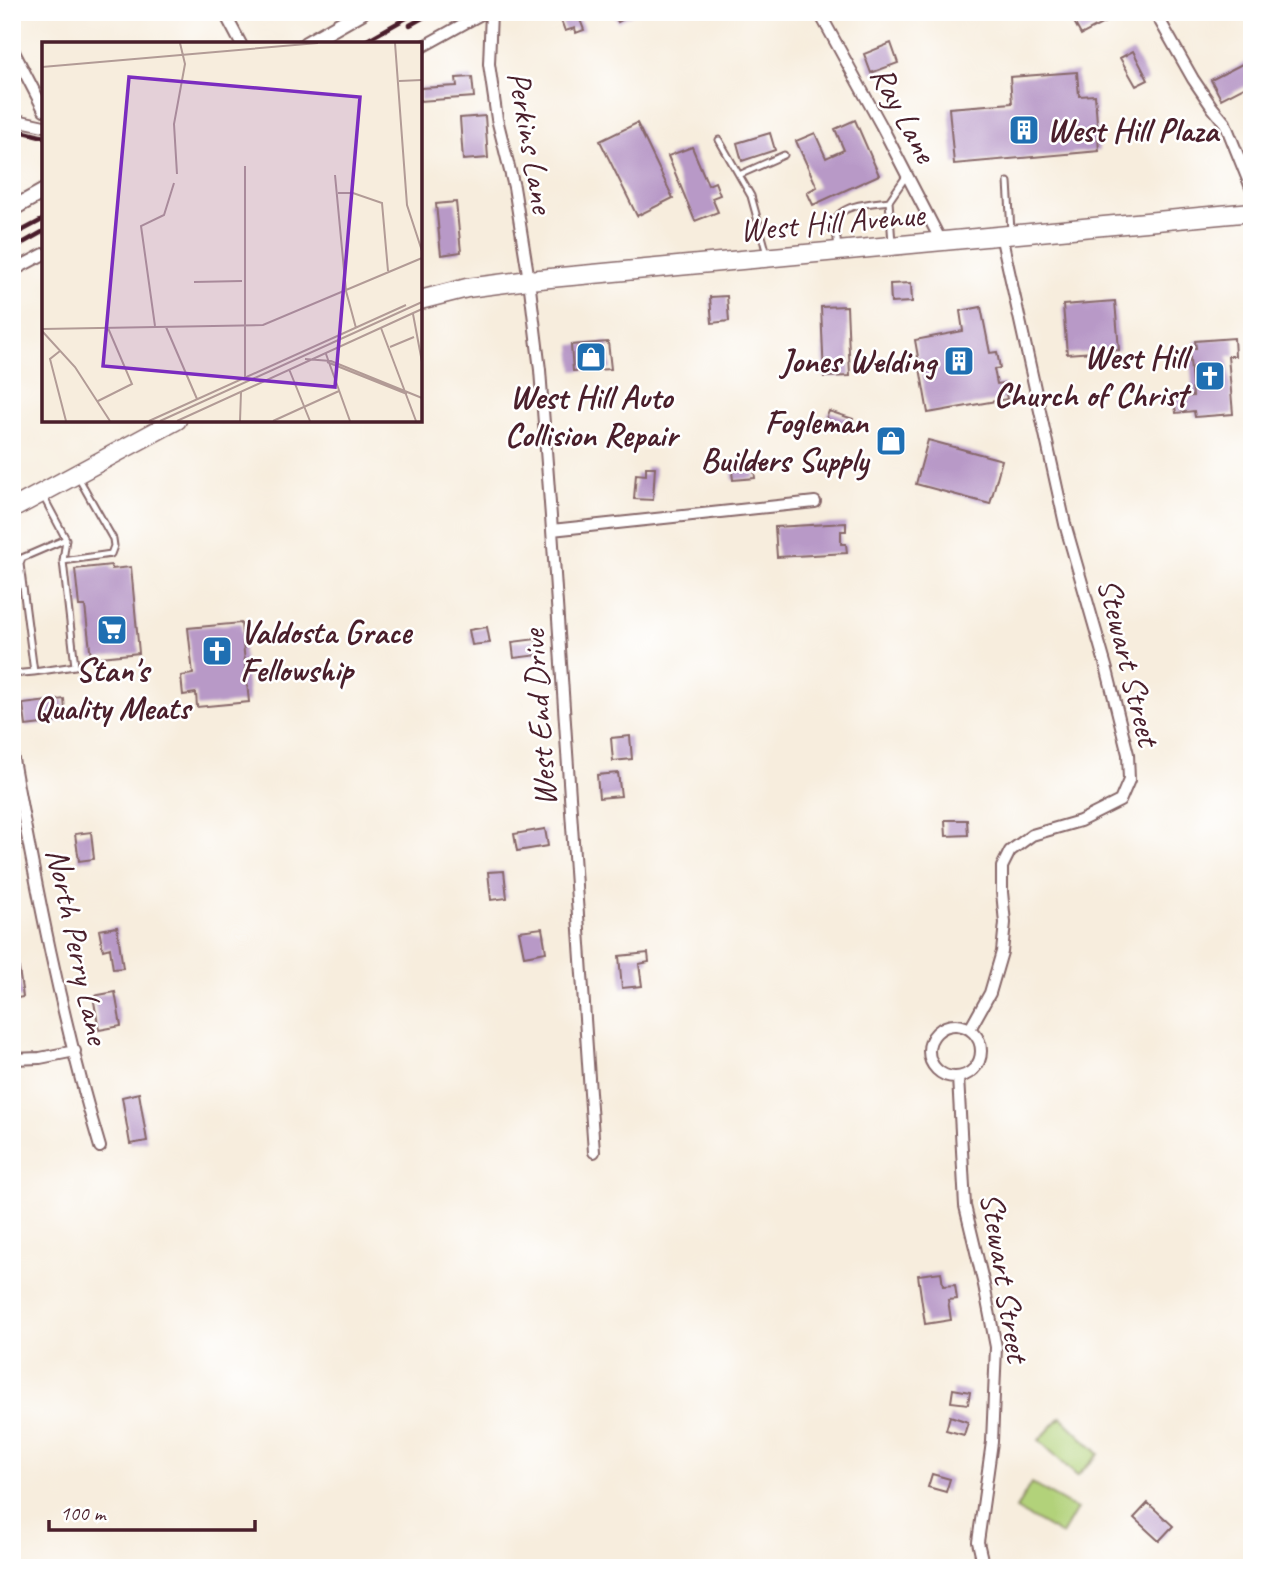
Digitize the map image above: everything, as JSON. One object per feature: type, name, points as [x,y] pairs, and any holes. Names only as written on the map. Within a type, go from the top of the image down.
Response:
[{"type":"highway","name":"West Hill Avenue","points":[[422,299],[467,288],[529,280],[1252,212]]},
{"type":"highway","points":[[12,509],[173,422]]},
{"type":"street","points":[[224,12],[240,42]]},
{"type":"street","points":[[310,42],[362,12]]},
{"type":"street","points":[[422,47],[485,12]]},
{"type":"street","name":"Perkins Lane","points":[[491,12],[489,64],[498,119],[514,187],[529,280]]},
{"type":"street","name":"Ray Lane","points":[[819,12],[942,241]]},
{"type":"street","points":[[1155,12],[1193,79],[1225,122],[1252,190]]},
{"type":"street","points":[[12,48],[42,106]]},
{"type":"street","points":[[12,119],[42,126]]},
{"type":"street","points":[[12,209],[42,192]]},
{"type":"street","name":"Stewart Street","points":[[970,1029],[990,993],[1002,953],[1005,923],[1002,867],[1010,851],[1032,835],[1080,821],[1121,801],[1129,780],[1128,754],[1107,670],[1065,524],[1006,234]]},
{"type":"street","points":[[12,271],[42,255]]},
{"type":"street","name":"West End Drive","points":[[529,280],[539,359],[552,530],[594,1152]]},
{"type":"street","points":[[552,530],[815,502]]},
{"type":"street","name":"North Perry Lane","points":[[12,754],[43,921],[100,1147]]},
{"type":"street","points":[[953,1024],[970,1029],[981,1043],[980,1060],[975,1068],[958,1077],[949,1076],[934,1067],[929,1049],[936,1033],[944,1026],[953,1024]]},
{"type":"street","points":[[12,1059],[40,1058],[75,1051]]},
{"type":"street","name":"Stewart Street","points":[[958,1077],[965,1206],[996,1347],[992,1442],[978,1542],[984,1568]]},
{"type":"lane","points":[[719,140],[751,197],[768,257]]},
{"type":"lane","points":[[739,174],[784,155]]},
{"type":"lane","points":[[892,246],[889,201],[907,175]]},
{"type":"lane","points":[[1006,234],[1008,182]]},
{"type":"lane","points":[[838,251],[836,220],[839,214],[849,207],[889,201]]},
{"type":"lane","points":[[63,561],[111,554],[114,546],[113,539],[77,474]]},
{"type":"lane","points":[[12,674],[75,666],[63,561],[66,539],[42,493]]},
{"type":"lane","points":[[34,672],[20,564],[22,558],[66,539]]},
{"type":"green space","points":[[1061,1417],[1099,1454],[1077,1476],[1039,1440]]},
{"type":"green space","points":[[1031,1483],[1077,1509],[1062,1535],[1016,1509]]},
{"type":"building","points":[[558,12],[577,12],[584,30],[576,33],[575,28],[565,31]]},
{"type":"building","points":[[613,12],[636,12],[618,22]]},
{"type":"building","points":[[1088,12],[1110,12],[1113,18],[1081,35],[1073,20]]},
{"type":"building","points":[[891,43],[898,63],[871,73],[864,54]]},
{"type":"building","points":[[1133,51],[1148,80],[1136,86],[1120,58]]},
{"type":"building","points":[[1252,59],[1252,83],[1221,99],[1211,80]]},
{"type":"building","name":"West Hill Plaza","points":[[1077,72],[1079,96],[1095,95],[1099,151],[954,164],[949,108],[1012,103],[1010,77]]},
{"type":"building","points":[[472,77],[474,97],[422,101],[422,88],[457,86],[456,78]]},
{"type":"building","points":[[485,116],[488,158],[463,160],[460,118]]},
{"type":"building","points":[[855,120],[879,175],[813,205],[807,192],[817,187],[796,141],[815,133],[826,158],[844,150],[835,129]]},
{"type":"building","points":[[637,123],[673,198],[637,216],[600,141]]},
{"type":"building","points":[[770,133],[775,150],[742,161],[737,143]]},
{"type":"building","points":[[692,147],[708,185],[715,182],[720,195],[712,198],[718,212],[695,221],[668,156]]},
{"type":"building","points":[[456,202],[461,252],[441,255],[436,204]]},
{"type":"building","points":[[911,283],[912,302],[891,303],[890,284]]},
{"type":"building","points":[[727,296],[729,321],[712,323],[710,297]]},
{"type":"building","points":[[1115,301],[1119,350],[1067,354],[1063,305]]},
{"type":"building","points":[[847,306],[850,376],[824,377],[821,307]]},
{"type":"building","name":"Jones Welding","points":[[981,307],[990,353],[997,352],[1000,368],[994,369],[997,384],[1004,383],[1007,399],[928,413],[915,340],[963,331],[960,311]]},
{"type":"building","name":"West Hill Church of Christ","points":[[1234,338],[1235,356],[1228,356],[1233,414],[1195,417],[1194,411],[1176,413],[1174,397],[1193,396],[1189,348],[1196,348],[1195,341]]},
{"type":"building","name":"West Hill Auto Collision Repair","points":[[608,342],[611,369],[573,371],[571,345]]},
{"type":"building","points":[[829,411],[853,419],[849,432],[824,424]]},
{"type":"building","points":[[928,440],[1002,460],[990,504],[916,484]]},
{"type":"building","points":[[753,461],[755,478],[733,480],[731,463]]},
{"type":"building","points":[[646,467],[655,467],[653,500],[634,499],[636,474],[646,475]]},
{"type":"building","points":[[846,523],[846,531],[841,531],[841,544],[846,544],[847,553],[777,557],[775,527]]},
{"type":"building","name":"Stan's Quality Meats","points":[[111,565],[112,569],[131,567],[139,653],[91,658],[85,606],[79,606],[75,569]]},
{"type":"building","name":"Valdosta Grace Fellowship","points":[[241,623],[249,702],[197,707],[196,693],[183,695],[181,676],[193,674],[188,628]]},
{"type":"building","points":[[487,627],[490,643],[472,645],[469,630]]},
{"type":"building","points":[[536,639],[539,655],[514,658],[512,642]]},
{"type":"building","points":[[64,699],[66,721],[26,726],[23,704]]},
{"type":"building","points":[[630,736],[632,759],[613,761],[611,738]]},
{"type":"building","points":[[618,773],[621,796],[599,798],[597,775]]},
{"type":"building","points":[[945,820],[967,820],[968,835],[946,836]]},
{"type":"building","points":[[545,829],[548,846],[517,851],[514,834]]},
{"type":"building","points":[[91,832],[94,859],[79,861],[75,834]]},
{"type":"building","points":[[504,871],[507,898],[491,900],[488,872]]},
{"type":"building","points":[[117,927],[123,968],[113,969],[110,948],[103,950],[99,930]]},
{"type":"building","points":[[542,928],[546,952],[524,956],[519,931]]},
{"type":"building","points":[[648,953],[649,962],[639,964],[642,986],[622,988],[619,956]]},
{"type":"building","points":[[17,955],[23,997],[12,999],[12,956]]},
{"type":"building","points":[[115,992],[121,1026],[99,1030],[93,996]]},
{"type":"building","points":[[139,1093],[147,1141],[130,1144],[122,1097]]},
{"type":"building","points":[[941,1272],[943,1286],[955,1285],[957,1299],[948,1300],[951,1320],[925,1324],[918,1275]]},
{"type":"building","points":[[953,1389],[970,1392],[968,1404],[951,1402]]},
{"type":"building","points":[[950,1416],[968,1422],[964,1435],[946,1430]]},
{"type":"building","points":[[932,1474],[950,1479],[946,1492],[928,1487]]},
{"type":"building","points":[[1148,1503],[1173,1526],[1159,1541],[1134,1518]]},
{"type":"railway","points":[[364,42],[417,12]]},
{"type":"railway","points":[[410,25],[433,12]]},
{"type":"railway","points":[[12,129],[42,136]]},
{"type":"railway","points":[[12,236],[42,220]]},
{"type":"railway","points":[[12,249],[42,232]]},
{"type":"place","name":"West Hill Plaza","points":[[1024,130]]},
{"type":"place","name":"West Hill Auto Collision Repair","points":[[591,357]]},
{"type":"place","name":"Jones Welding","points":[[959,361]]},
{"type":"place","name":"West Hill Church of Christ","points":[[1210,376]]},
{"type":"place","name":"Fogleman Builders Supply","points":[[891,441]]},
{"type":"place","name":"Stan's Quality Meats","points":[[112,630]]},
{"type":"place","name":"Valdosta Grace Fellowship","points":[[217,651]]}]
